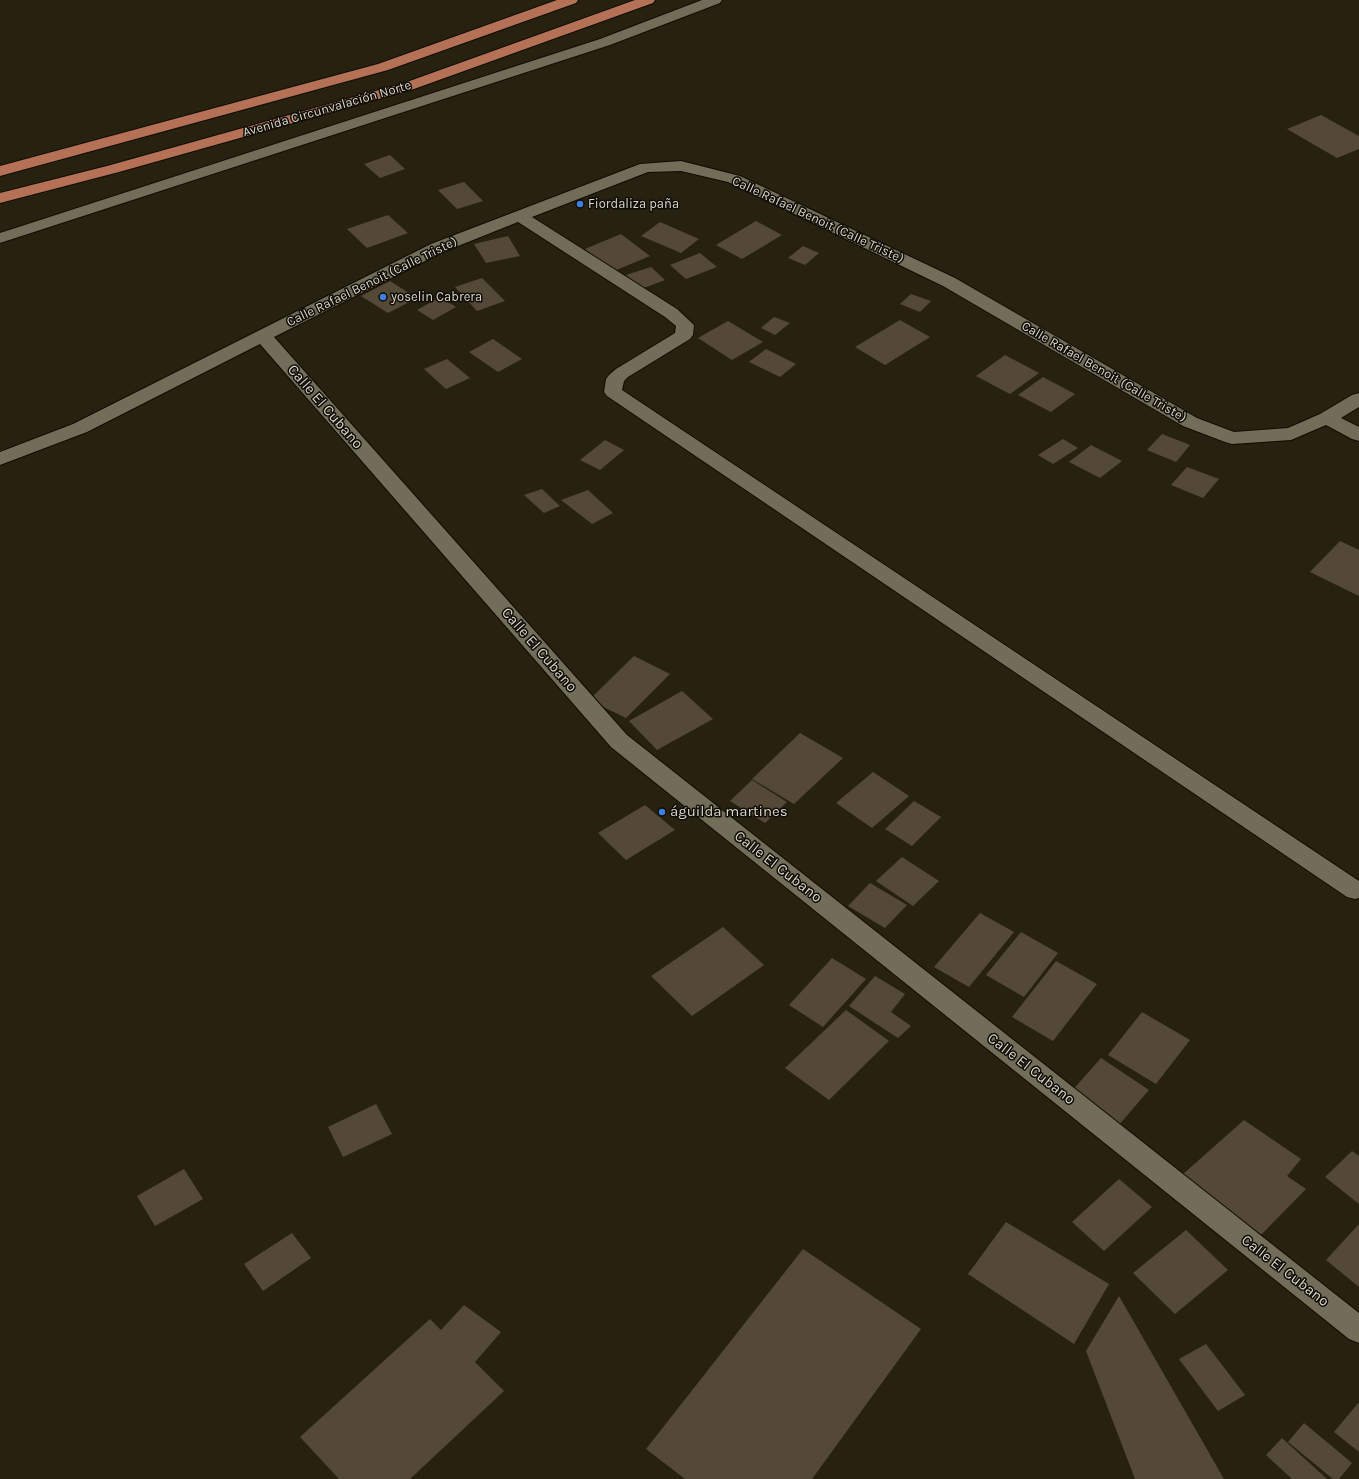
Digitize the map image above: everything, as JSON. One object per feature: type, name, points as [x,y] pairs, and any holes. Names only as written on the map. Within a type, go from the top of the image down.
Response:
[{"type":"highway","name":"Avenida Circunvalación Norte","points":[[0,170],[99,145],[383,67],[571,0]]},
{"type":"highway","name":"Avenida Circunvalación Norte","points":[[0,198],[113,169],[409,86],[648,0]]},
{"type":"street","points":[[0,238],[604,42],[715,0]]},
{"type":"street","name":"Calle Rafael Benoit (Calle Triste)","points":[[0,459],[80,428],[437,248],[646,167],[681,166],[734,179],[949,282],[1190,422],[1232,438],[1291,434],[1327,418],[1359,399]]},
{"type":"street","points":[[519,216],[671,313],[684,325],[684,335],[622,372],[615,379],[613,392],[1355,890]]},
{"type":"street","name":"Calle El Cubano","points":[[263,336],[619,741],[1359,1330]]},
{"type":"street","points":[[1327,418],[1359,435]]},
{"type":"building","points":[[1321,115],[1359,136],[1359,149],[1337,158],[1287,129]]},
{"type":"building","points":[[390,155],[405,169],[380,178],[364,164]]},
{"type":"building","points":[[464,182],[483,201],[457,209],[438,190]]},
{"type":"building","points":[[388,215],[408,233],[367,248],[347,229]]},
{"type":"building","points":[[756,221],[782,235],[742,259],[716,245]]},
{"type":"building","points":[[660,222],[699,239],[681,253],[641,236]]},
{"type":"building","points":[[621,234],[650,256],[614,271],[585,249]]},
{"type":"building","points":[[508,236],[520,256],[486,263],[474,244]]},
{"type":"building","points":[[803,246],[819,253],[805,265],[788,258]]},
{"type":"building","points":[[700,253],[717,267],[686,279],[670,265]]},
{"type":"building","points":[[651,267],[665,280],[641,289],[626,275]]},
{"type":"building","points":[[482,278],[505,301],[477,311],[455,287]]},
{"type":"building","points":[[390,281],[417,298],[388,313],[361,296]]},
{"type":"building","points":[[911,294],[931,301],[920,312],[900,304]]},
{"type":"building","points":[[440,297],[456,307],[433,320],[417,310]]},
{"type":"building","points":[[774,317],[790,323],[775,335],[761,328]]},
{"type":"building","points":[[900,320],[930,337],[885,365],[855,347]]},
{"type":"building","points":[[728,321],[763,342],[732,360],[698,338]]},
{"type":"building","points":[[493,339],[522,359],[498,372],[469,352]]},
{"type":"building","points":[[766,349],[796,364],[780,377],[749,362]]},
{"type":"building","points":[[1005,355],[1039,373],[1010,394],[976,376]]},
{"type":"building","points":[[447,359],[470,378],[446,389],[424,369]]},
{"type":"building","points":[[1043,377],[1075,394],[1051,412],[1018,395]]},
{"type":"building","points":[[1162,434],[1190,445],[1176,462],[1147,450]]},
{"type":"building","points":[[1063,439],[1078,448],[1053,464],[1038,455]]},
{"type":"building","points":[[605,440],[624,450],[600,470],[580,460]]},
{"type":"building","points":[[1091,445],[1122,461],[1100,478],[1069,462]]},
{"type":"building","points":[[1187,467],[1219,479],[1203,498],[1171,485]]},
{"type":"building","points":[[542,489],[560,506],[544,513],[524,495]]},
{"type":"building","points":[[588,490],[613,513],[592,524],[561,500]]},
{"type":"building","points":[[1340,541],[1359,550],[1359,596],[1310,572]]},
{"type":"building","points":[[634,656],[670,674],[626,718],[589,700]]},
{"type":"building","points":[[682,691],[713,719],[657,750],[629,721]]},
{"type":"building","points":[[800,733],[843,758],[794,804],[752,779]]},
{"type":"building","points":[[873,772],[909,796],[872,828],[836,803]]},
{"type":"building","points":[[752,780],[787,802],[765,823],[730,801]]},
{"type":"building","points":[[914,801],[941,817],[912,846],[885,829]]},
{"type":"building","points":[[645,805],[675,830],[626,860],[598,833]]},
{"type":"building","points":[[902,857],[939,881],[913,906],[876,881]]},
{"type":"building","points":[[870,883],[907,905],[885,928],[848,906]]},
{"type":"building","points":[[980,913],[1014,932],[969,987],[934,967]]},
{"type":"building","points":[[723,927],[764,965],[692,1016],[651,976]]},
{"type":"building","points":[[1021,932],[1058,953],[1024,997],[986,975]]},
{"type":"building","points":[[832,958],[866,979],[823,1027],[789,1005]]},
{"type":"building","points":[[1056,961],[1097,984],[1053,1041],[1012,1017]]},
{"type":"building","points":[[875,976],[905,994],[891,1012],[911,1026],[898,1038],[849,1006]]},
{"type":"building","points":[[846,1010],[889,1041],[829,1100],[785,1068]]},
{"type":"building","points":[[1142,1012],[1190,1040],[1156,1084],[1108,1055]]},
{"type":"building","points":[[1101,1058],[1149,1090],[1118,1126],[1070,1093]]},
{"type":"building","points":[[376,1104],[392,1134],[343,1157],[328,1127]]},
{"type":"building","points":[[1244,1120],[1301,1159],[1287,1176],[1306,1189],[1259,1237],[1182,1175]]},
{"type":"building","points":[[1352,1151],[1359,1156],[1359,1204],[1325,1177]]},
{"type":"building","points":[[184,1169],[203,1199],[155,1226],[137,1196]]},
{"type":"building","points":[[1119,1179],[1152,1207],[1104,1251],[1072,1222]]},
{"type":"building","points":[[1006,1222],[1109,1284],[1074,1344],[968,1274]]},
{"type":"building","points":[[1359,1224],[1359,1287],[1326,1260]]},
{"type":"building","points":[[1186,1230],[1228,1270],[1175,1314],[1133,1273]]},
{"type":"building","points":[[292,1233],[311,1258],[263,1291],[244,1264]]},
{"type":"building","points":[[803,1249],[921,1329],[812,1479],[685,1479],[646,1449]]},
{"type":"building","points":[[1119,1296],[1224,1479],[1135,1479],[1086,1351]]},
{"type":"building","points":[[464,1305],[501,1332],[475,1362],[504,1391],[410,1479],[339,1479],[300,1437],[430,1319],[441,1330]]},
{"type":"building","points":[[1206,1344],[1245,1395],[1218,1411],[1179,1359]]},
{"type":"building","points":[[1359,1402],[1359,1452],[1334,1432]]},
{"type":"building","points":[[1304,1423],[1352,1463],[1339,1479],[1333,1479],[1288,1442]]},
{"type":"building","points":[[1282,1438],[1327,1479],[1292,1479],[1266,1455]]},
{"type":"place","name":"Fiordaliza paña","points":[[580,204]]},
{"type":"place","name":"yoselin Cabrera","points":[[383,297]]},
{"type":"place","name":"águilda martines","points":[[662,812]]}]
